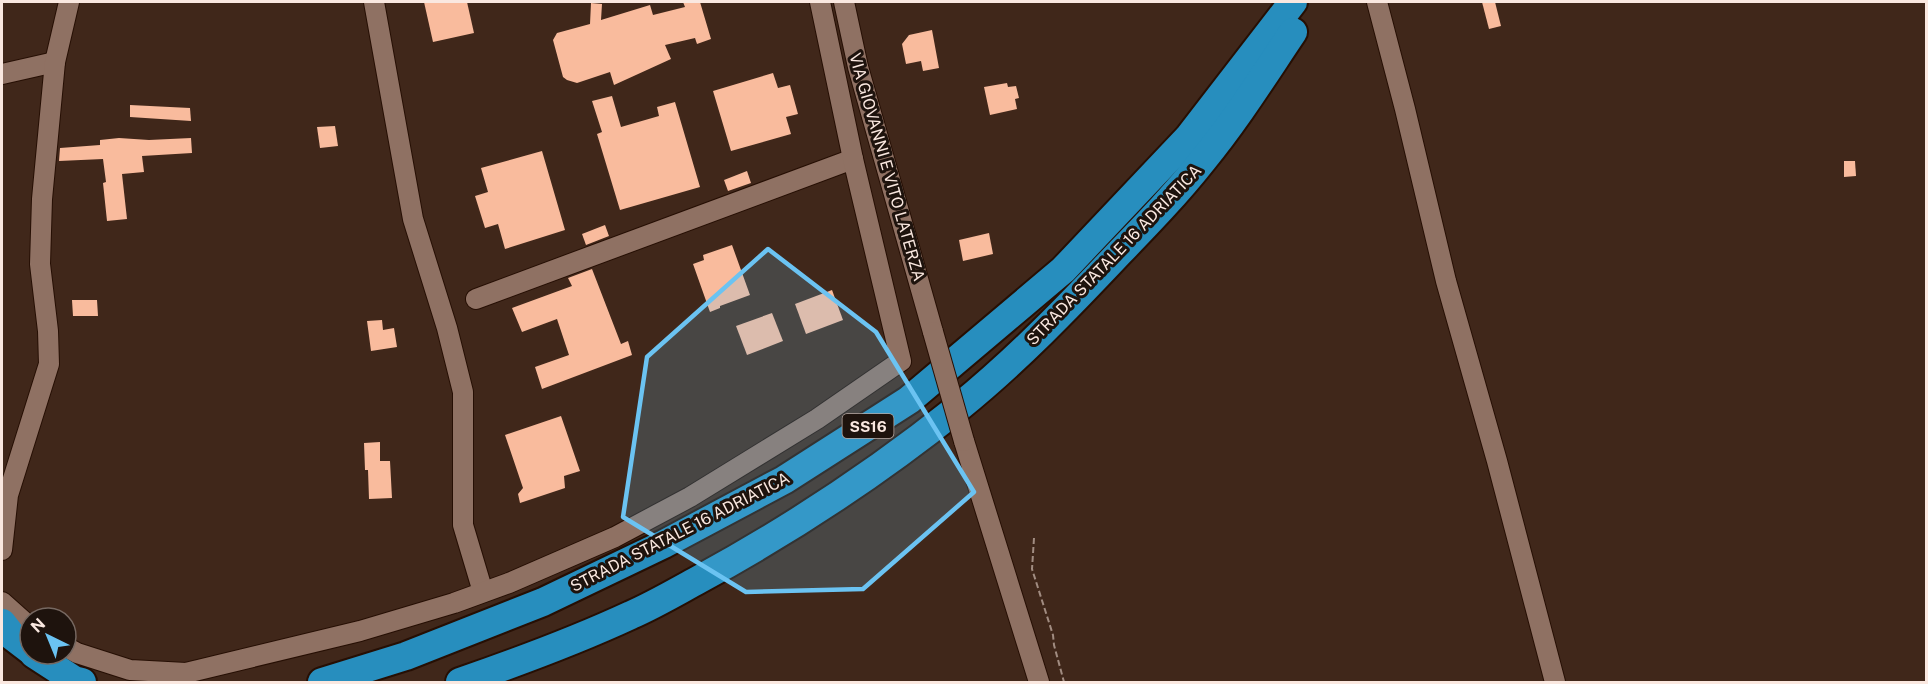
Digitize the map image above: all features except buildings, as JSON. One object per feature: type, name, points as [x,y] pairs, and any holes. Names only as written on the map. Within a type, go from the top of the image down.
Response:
[{"type":"highway","name":"STRADA STATALE 16 ADRIATICA","points":[[322,682],[406,656],[543,602],[664,544],[784,480],[909,399],[1063,270],[1188,138],[1293,2]]},
{"type":"highway","name":"STRADA STATALE 16 ADRIATICA","points":[[460,682],[563,646],[634,614],[758,548],[880,467],[961,405],[1017,356],[1078,296],[1203,160],[1253,91],[1312,2]]},
{"type":"highway","points":[[2,623],[18,641]]},
{"type":"highway","points":[[52,666],[74,680],[82,682]]},
{"type":"street","points":[[2,550],[8,495],[49,364],[48,331],[40,264],[42,199],[55,62],[69,2]]},
{"type":"street","points":[[374,2],[413,219],[447,328],[463,392],[463,525],[483,592]]},
{"type":"street","points":[[78,652],[130,670],[186,673],[360,631],[454,603],[615,537],[690,497],[817,419],[901,361],[853,159],[820,2]]},
{"type":"street","name":"VIA GIOVANNI E VITO LATERZA","points":[[844,2],[858,67],[964,441],[1039,682]]},
{"type":"street","points":[[1377,2],[1406,110],[1446,281],[1497,461],[1555,682]]},
{"type":"street","points":[[2,74],[55,62]]},
{"type":"street","points":[[476,299],[853,159]]},
{"type":"street","points":[[2,602],[18,616]]},
{"type":"path","points":[[1034,538],[1032,568],[1053,635],[1064,682]]},
{"type":"highlighted area","points":[[768,249],[876,332],[974,492],[863,589],[746,592],[623,517],[647,357]]}]
